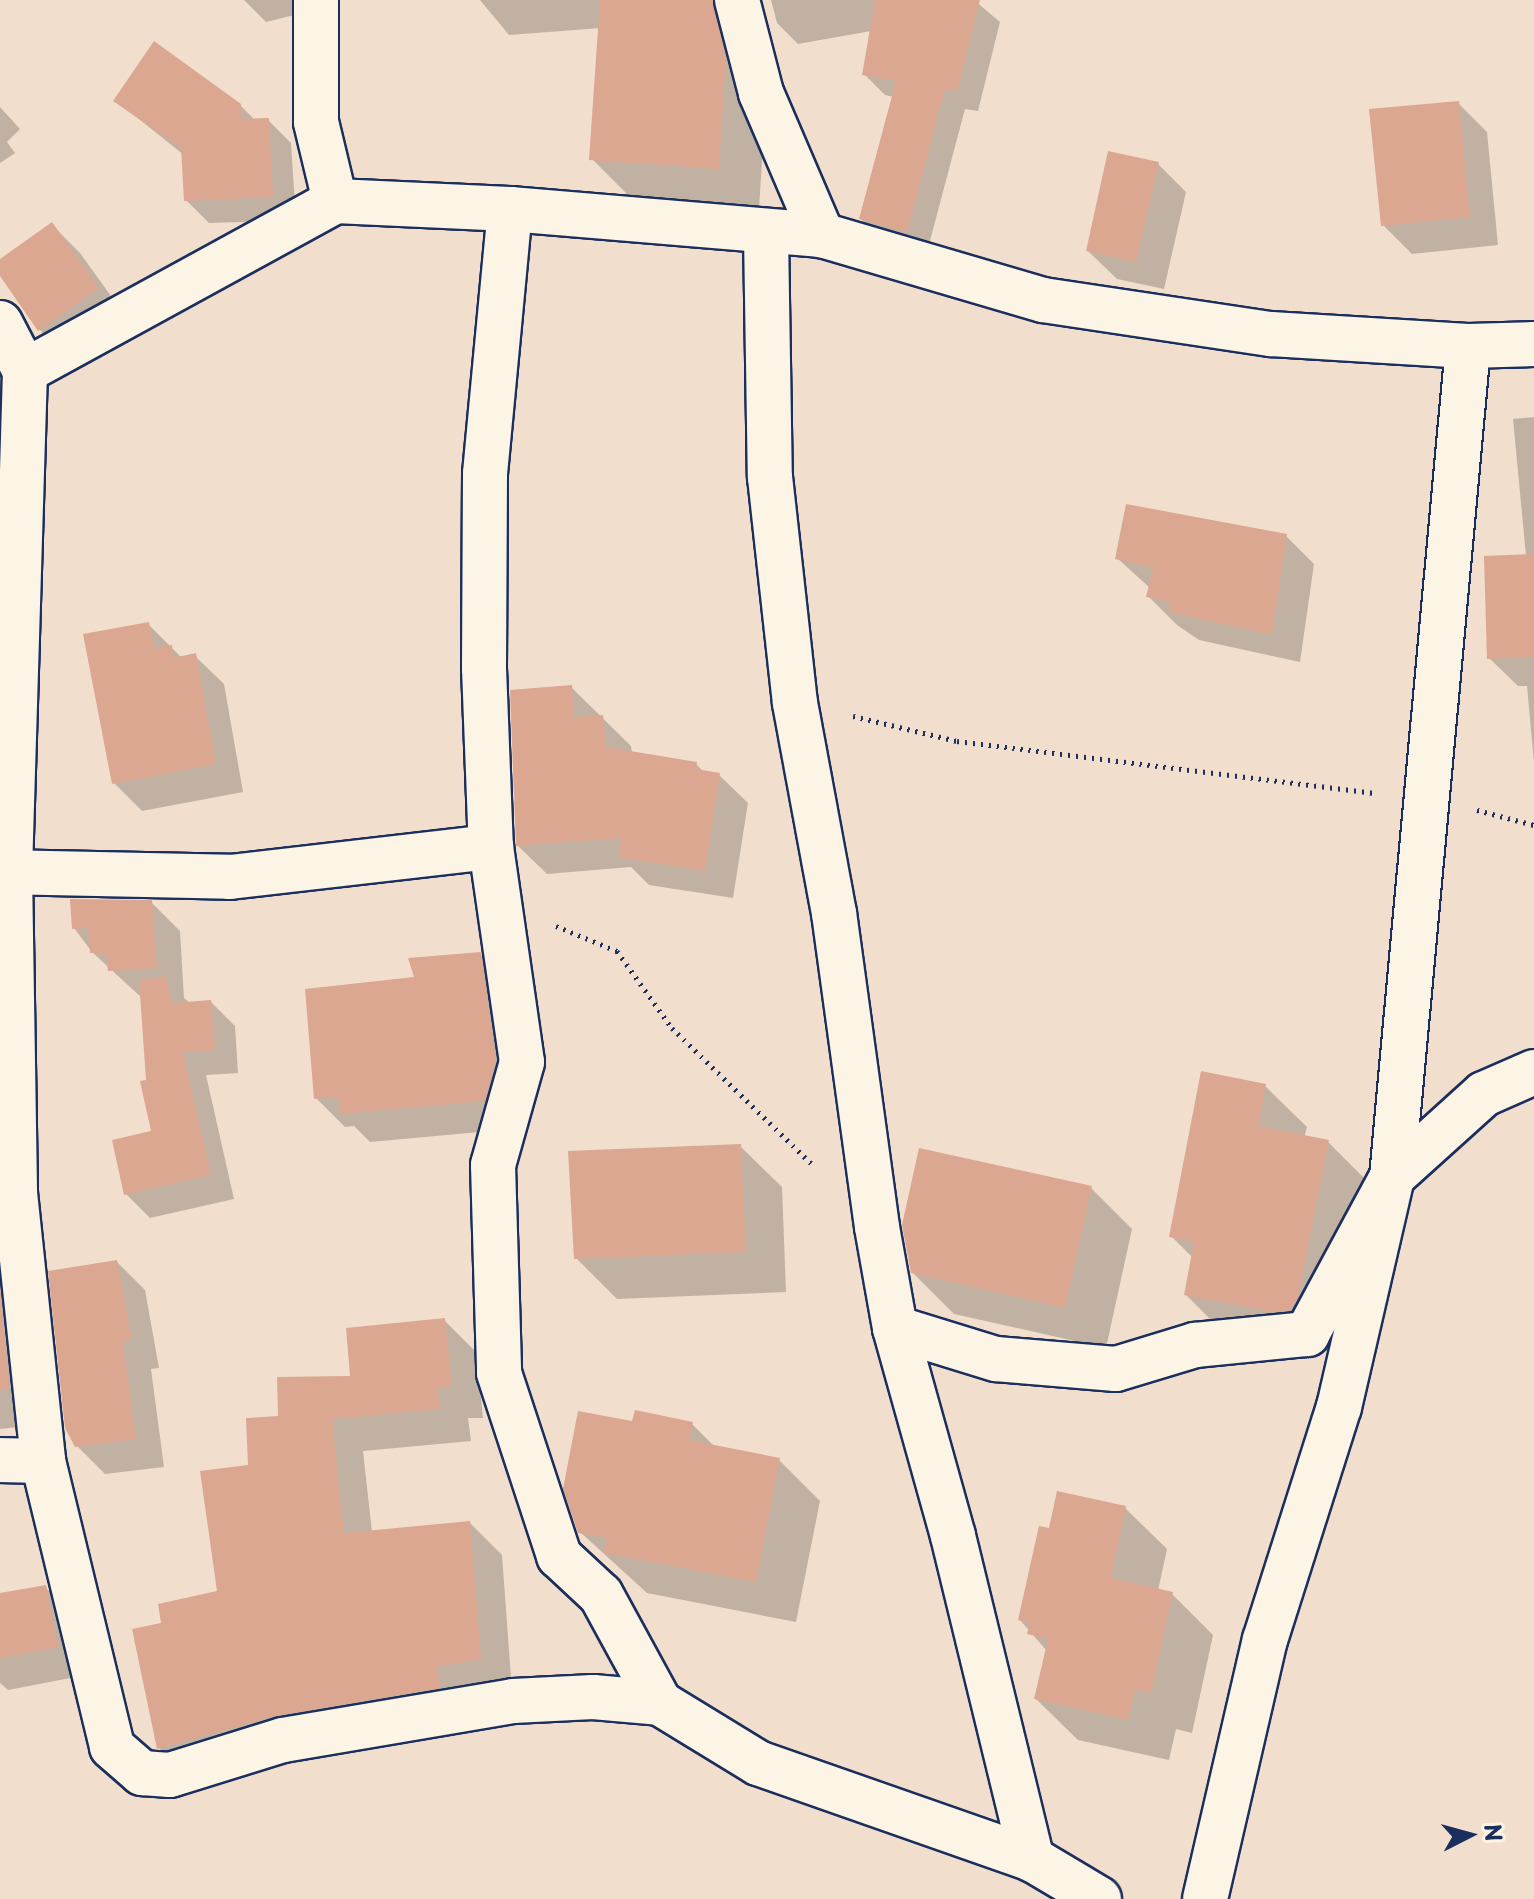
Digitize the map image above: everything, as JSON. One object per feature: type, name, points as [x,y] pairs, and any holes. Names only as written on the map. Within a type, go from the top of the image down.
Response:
[{"type":"street","points":[[316,0],[316,122],[335,201]]},
{"type":"street","points":[[737,0],[761,93],[822,235]]},
{"type":"street","points":[[25,371],[335,201],[510,209],[766,234],[822,235],[1043,300],[1271,334],[1468,346],[1534,344]]},
{"type":"street","points":[[510,209],[485,474],[484,668],[491,847],[522,1062],[493,1165],[499,1373],[559,1556],[601,1595],[660,1703]]},
{"type":"street","points":[[766,234],[770,477],[795,703],[834,913],[895,1328],[953,1536],[1032,1859]]},
{"type":"street","points":[[0,323],[25,371],[9,688],[5,871],[15,1193],[43,1461],[112,1747],[142,1773],[170,1775],[283,1740],[513,1701],[593,1697],[660,1703],[758,1763],[1032,1859],[1099,1899]]},
{"type":"street","points":[[1205,1899],[1265,1640],[1339,1407],[1392,1177],[1468,346]]},
{"type":"street","points":[[5,871],[230,877],[491,847]]},
{"type":"street","points":[[895,1328],[996,1359],[1116,1369],[1195,1345],[1307,1334],[1392,1177],[1484,1094],[1534,1072]]},
{"type":"street","points":[[0,1460],[43,1461]]},
{"type":"path","points":[[795,703],[957,741],[1296,786],[1429,798]]},
{"type":"path","points":[[544,921],[617,951],[672,1028],[820,1172]]},
{"type":"building","points":[[600,0],[713,0],[726,56],[719,169],[589,160]]},
{"type":"building","points":[[875,0],[980,0],[957,91],[945,89],[907,232],[859,219],[896,81],[862,75]]},
{"type":"building","points":[[154,41],[241,104],[241,119],[269,118],[273,197],[184,201],[181,148],[113,101]]},
{"type":"building","points":[[1459,101],[1470,217],[1381,226],[1369,109]]},
{"type":"building","points":[[1108,151],[1159,162],[1136,262],[1086,251]]},
{"type":"building","points":[[52,222],[99,288],[38,331],[0,276],[0,259]]},
{"type":"building","points":[[1126,504],[1287,534],[1272,635],[1169,612],[1170,602],[1146,597],[1153,568],[1115,559]]},
{"type":"building","points":[[1534,554],[1534,657],[1487,659],[1484,556]]},
{"type":"building","points":[[149,622],[154,648],[172,645],[173,658],[196,653],[216,764],[112,784],[83,634]]},
{"type":"building","points":[[572,685],[574,717],[603,715],[606,747],[697,762],[696,769],[720,773],[705,871],[618,857],[621,838],[516,846],[510,690]]},
{"type":"building","points":[[70,899],[152,900],[157,968],[108,971],[106,953],[90,953],[88,928],[72,929]]},
{"type":"building","points":[[481,952],[496,1060],[485,1101],[340,1114],[338,1097],[314,1099],[305,989],[414,977],[408,958]]},
{"type":"building","points":[[166,976],[172,1003],[211,1000],[215,1050],[183,1052],[211,1175],[124,1195],[112,1140],[151,1131],[140,1081],[146,1080],[139,980]]},
{"type":"building","points":[[1201,1071],[1266,1084],[1258,1126],[1329,1140],[1298,1297],[1291,1310],[1273,1312],[1184,1295],[1194,1242],[1169,1237]]},
{"type":"building","points":[[741,1144],[746,1252],[574,1259],[568,1151]]},
{"type":"building","points":[[919,1148],[1092,1186],[1065,1308],[911,1273],[902,1225]]},
{"type":"building","points":[[117,1260],[132,1340],[123,1341],[136,1439],[75,1447],[65,1428],[48,1271]]},
{"type":"building","points":[[0,1290],[10,1388],[0,1389]]},
{"type":"building","points":[[445,1318],[452,1386],[437,1387],[440,1409],[332,1419],[344,1533],[470,1521],[481,1659],[437,1667],[440,1688],[279,1715],[157,1749],[132,1629],[161,1623],[158,1604],[217,1591],[200,1471],[248,1465],[246,1418],[278,1416],[277,1377],[350,1376],[346,1328]]},
{"type":"building","points":[[635,1410],[693,1422],[689,1440],[780,1458],[756,1582],[604,1553],[607,1538],[578,1533],[563,1489],[578,1411],[632,1421]]},
{"type":"building","points":[[1057,1491],[1126,1506],[1111,1578],[1173,1592],[1151,1693],[1135,1689],[1128,1720],[1034,1699],[1048,1639],[1027,1634],[1030,1623],[1018,1620],[1039,1526],[1049,1528]]},
{"type":"building","points":[[46,1585],[58,1647],[0,1658],[0,1593]]}]
